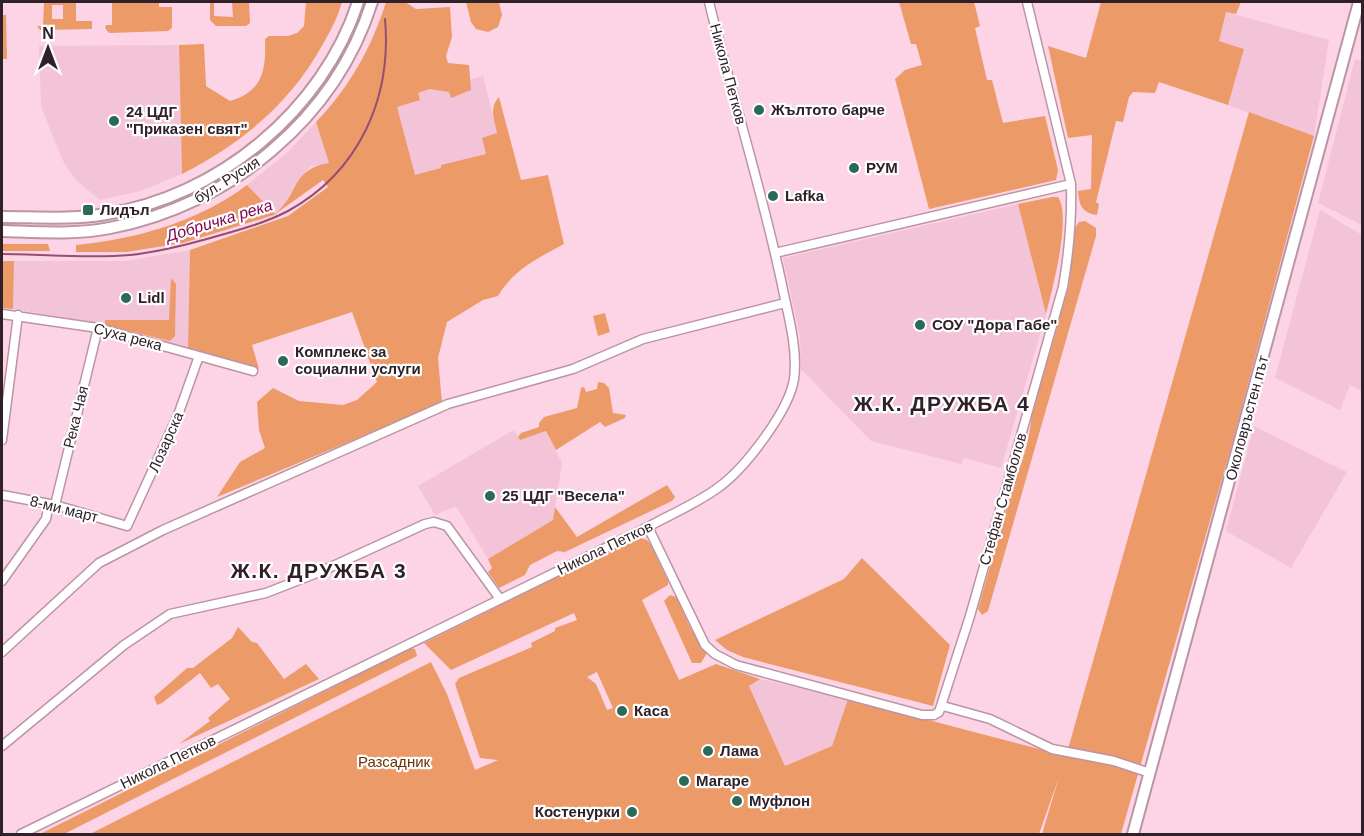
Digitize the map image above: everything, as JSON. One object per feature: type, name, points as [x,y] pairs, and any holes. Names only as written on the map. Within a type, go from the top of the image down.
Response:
[{"type":"main road","name":"бул. Русия","points":[[2,217],[74,218],[107,214],[145,205],[183,190],[224,168],[259,143],[292,113],[306,96],[335,53],[357,2]]},
{"type":"main road","name":"бул. Русия","points":[[2,231],[75,232],[109,228],[149,219],[189,204],[231,181],[303,123],[347,60],[372,2]]},
{"type":"main road","name":"Околовръстен път","points":[[1133,834],[1359,2]]},
{"type":"street","name":"Никола Петков","points":[[21,834],[648,527],[720,486],[741,466],[775,421],[788,398],[794,379],[793,339],[775,253],[709,2]]},
{"type":"street","name":"Стефан Стамболов","points":[[943,706],[1063,287],[1072,213],[1071,184],[1027,2]]},
{"type":"street","points":[[775,253],[1071,184]]},
{"type":"street","points":[[2,652],[99,562],[154,534],[448,404],[573,369],[643,339],[785,303]]},
{"type":"street","name":"Суха река","points":[[2,314],[98,328],[253,371]]},
{"type":"street","points":[[2,440],[18,315]]},
{"type":"street","name":"Река Чая","points":[[2,581],[46,519],[52,504],[98,328]]},
{"type":"street","name":"Лозарска","points":[[127,526],[178,415],[199,356]]},
{"type":"street","name":"8-ми март","points":[[2,495],[52,504],[127,526]]},
{"type":"street","points":[[2,746],[124,645],[170,614],[266,593],[322,571],[426,524],[434,522],[447,526],[500,599]]},
{"type":"street","points":[[648,527],[699,635],[715,654],[736,665],[922,715],[934,715],[943,706],[990,719],[1052,749],[1114,761],[1150,773]]},
{"type":"shaded area","points":[[1226,12],[1329,40],[1314,136],[1228,105],[1244,49],[1219,41]]},
{"type":"shaded area","name":"24 ЦДГ \"Приказен свят\"","points":[[179,45],[182,174],[141,191],[100,200],[76,180],[64,163],[53,137],[41,106],[39,46]]},
{"type":"shaded area","points":[[1355,59],[1362,61],[1362,225],[1318,203]]},
{"type":"shaded area","points":[[483,76],[516,210],[424,233],[389,100]]},
{"type":"shaded area","points":[[316,122],[329,163],[311,166],[289,195],[285,205],[275,215],[247,185],[288,152]]},
{"type":"shaded area","name":"СОУ \"Дора Габе\"","points":[[1018,204],[1046,314],[1001,468],[964,458],[961,464],[871,441],[801,369],[800,337],[783,258]]},
{"type":"shaded area","points":[[1320,210],[1362,235],[1362,391],[1350,385],[1340,410],[1275,378]]},
{"type":"shaded area","points":[[190,250],[188,349],[99,323],[13,309],[14,261],[125,261]]},
{"type":"shaded area","points":[[1254,426],[1347,472],[1291,568],[1226,531]]},
{"type":"shaded area","name":"25 ЦДГ \"Весела\"","points":[[514,430],[520,440],[546,431],[562,463],[553,520],[488,559],[456,506],[435,515],[418,486]]},
{"type":"shaded area","points":[[760,679],[848,699],[832,746],[785,766],[749,685]]},
{"type":"green space","points":[[44,2],[76,2],[76,21],[92,21],[92,29],[40,30],[37,26],[43,26]],"holes":[[[52,5],[63,5],[63,19],[52,19]]]},
{"type":"green space","points":[[112,2],[159,2],[159,7],[172,7],[172,28],[168,31],[109,33],[105,28],[106,25],[112,25]]},
{"type":"green space","points":[[210,2],[214,2],[214,16],[233,17],[232,2],[249,2],[250,23],[246,26],[216,26],[210,20]]},
{"type":"green space","points":[[306,2],[342,2],[331,29],[310,66],[263,120],[225,149],[182,174],[179,45],[204,44],[206,86],[230,101],[250,92],[260,78],[265,61],[265,39],[269,36],[288,36],[297,33],[304,26]]},
{"type":"green space","points":[[386,2],[405,2],[416,9],[450,7],[452,37],[446,56],[448,63],[469,65],[471,90],[451,98],[449,92],[430,89],[418,93],[420,100],[397,107],[415,175],[441,168],[441,165],[486,154],[482,138],[497,133],[493,110],[499,97],[521,180],[548,175],[564,244],[519,272],[498,296],[483,300],[447,322],[438,358],[442,403],[217,497],[240,462],[265,448],[259,430],[257,402],[273,388],[299,401],[343,405],[357,400],[377,382],[352,312],[252,345],[259,369],[188,349],[190,250],[288,216],[328,187],[323,180],[274,215],[183,243],[126,252],[76,252],[76,245],[121,238],[166,227],[208,209],[247,185],[275,214],[283,206],[302,176],[317,166],[329,163],[316,122],[339,95],[358,66],[374,35]]},
{"type":"green space","points":[[466,2],[499,2],[502,15],[498,27],[488,32],[476,29],[471,22]]},
{"type":"green space","points":[[899,2],[974,2],[980,26],[975,28],[987,80],[992,80],[1003,123],[1045,116],[1058,170],[1056,180],[929,209],[895,79],[905,70],[922,65],[916,44],[911,44]]},
{"type":"green space","points":[[1101,2],[1241,2],[1236,14],[1226,12],[1219,41],[1244,49],[1228,105],[1159,82],[1155,93],[1133,92],[1129,97],[1123,122],[1116,121],[1096,202],[1099,204],[1097,215],[1082,208],[1078,191],[1091,189],[1092,135],[1068,138],[1048,46],[1086,58]]},
{"type":"green space","points":[[2,15],[6,15],[7,59],[2,59]]},
{"type":"green space","name":"Разсадник","points":[[1249,112],[1314,136],[1234,436],[1121,834],[1042,834],[1059,777],[1039,834],[90,834],[431,662],[447,694],[475,770],[498,760],[480,758],[455,684],[459,678],[532,647],[531,643],[555,631],[555,628],[577,620],[574,613],[451,670],[424,643],[638,537],[647,540],[651,545],[668,581],[668,585],[642,600],[679,680],[716,664],[760,679],[749,686],[785,766],[832,746],[848,699],[1066,756]],"holes":[[[597,672],[613,708],[607,710],[596,684],[587,677]]]},
{"type":"green space","points":[[1058,197],[1063,220],[1060,254],[1046,314],[1018,204]]},
{"type":"green space","points":[[1085,221],[1096,228],[1096,236],[988,611],[982,615],[978,609],[1026,448],[1032,412],[1069,285],[1075,228],[1079,222]]},
{"type":"green space","points":[[2,244],[48,244],[50,251],[2,251]]},
{"type":"green space","points":[[2,261],[14,261],[13,309],[2,308]]},
{"type":"green space","points":[[171,278],[176,284],[175,336],[170,341],[105,325],[105,320],[169,320]]},
{"type":"green space","points":[[605,313],[610,332],[598,336],[593,316]]},
{"type":"green space","points":[[598,382],[604,383],[609,388],[613,413],[626,415],[625,418],[605,427],[600,422],[556,450],[546,431],[520,440],[518,437],[521,433],[539,427],[544,417],[577,408],[581,388],[584,387],[586,392],[597,389]]},
{"type":"green space","points":[[667,485],[675,497],[672,501],[565,552],[557,551],[530,565],[525,575],[499,588],[488,572],[492,568],[488,559],[553,520],[555,507],[577,537]]},
{"type":"green space","points":[[862,558],[950,645],[933,706],[743,657],[727,650],[715,640],[844,579]]},
{"type":"green space","points":[[670,595],[676,597],[691,629],[707,653],[701,663],[692,663],[664,601]]},
{"type":"green space","points":[[238,627],[252,642],[257,643],[284,679],[306,664],[319,679],[179,744],[210,721],[208,718],[230,699],[218,684],[211,688],[200,673],[162,703],[157,705],[154,697],[187,668],[193,668],[232,638]]},
{"type":"green space","points":[[411,648],[415,649],[417,656],[64,834],[40,834]]},
{"type":"waterway","name":"Добричка река","points":[[2,254],[98,257],[141,254],[233,232],[288,211],[313,195],[334,176],[352,154],[366,130],[383,77],[386,48],[385,19]]},
{"type":"place","name":"Жълтото барче","points":[[759,110]]},
{"type":"place","name":"24 ЦДГ \"Приказен свят\"","points":[[114,121]]},
{"type":"place","name":"РУМ","points":[[854,168]]},
{"type":"place","name":"Lafka","points":[[773,196]]},
{"type":"place","name":"Лидъл","points":[[88,210]]},
{"type":"place","name":"Lidl","points":[[126,298]]},
{"type":"place","name":"СОУ \"Дора Габе\"","points":[[920,325]]},
{"type":"place","name":"Комплекс за социални услуги","points":[[283,361]]},
{"type":"place","name":"25 ЦДГ \"Весела\"","points":[[490,496]]},
{"type":"place","name":"Каса","points":[[622,711]]},
{"type":"place","name":"Лама","points":[[708,751]]},
{"type":"place","name":"Магаре","points":[[684,781]]},
{"type":"place","name":"Муфлон","points":[[737,801]]},
{"type":"place","name":"Костенурки","points":[[632,812]]},
{"type":"district","name":"Ж.К. ДРУЖБА 4","points":[[942,404]]},
{"type":"district","name":"Ж.К. ДРУЖБА 3","points":[[319,571]]}]
